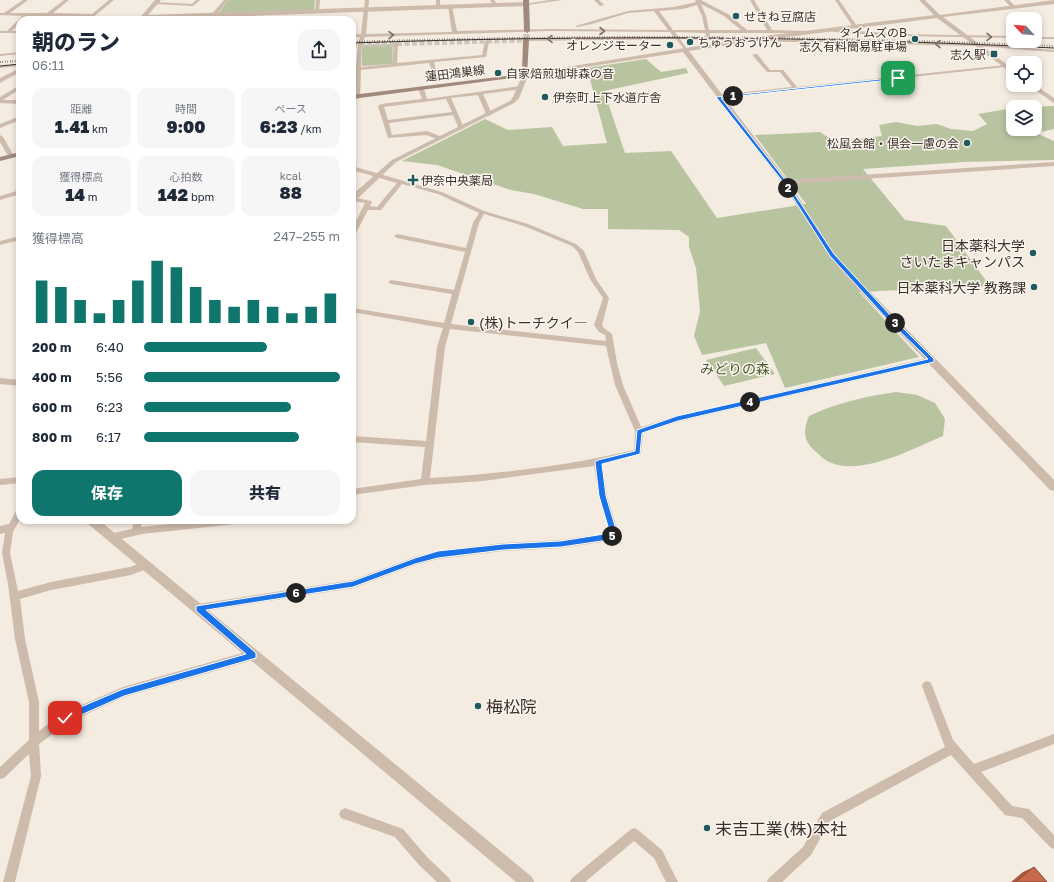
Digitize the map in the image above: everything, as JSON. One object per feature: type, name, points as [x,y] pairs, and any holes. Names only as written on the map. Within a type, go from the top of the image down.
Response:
[{"type":"main road","points":[[527,2],[527,29]]},
{"type":"main road","points":[[525,75],[526,40]]},
{"type":"main road","name":"蓮田鴻巣線","points":[[356,97],[525,75]]},
{"type":"main road","points":[[0,159],[16,155]]},
{"type":"street","points":[[3,14],[26,0]]},
{"type":"street","points":[[49,14],[67,0]]},
{"type":"street","points":[[3,14],[93,15],[112,0]]},
{"type":"street","points":[[144,16],[156,2],[193,5],[198,0]]},
{"type":"street","points":[[214,15],[225,0]]},
{"type":"street","points":[[317,11],[318,0]]},
{"type":"street","points":[[356,85],[359,68],[360,44],[367,9],[367,0]]},
{"type":"street","points":[[438,0],[438,7]]},
{"type":"street","points":[[492,0],[496,5]]},
{"type":"street","points":[[190,16],[496,5],[560,0]]},
{"type":"street","points":[[596,0],[602,5]]},
{"type":"street","points":[[752,0],[770,31]]},
{"type":"street","points":[[838,0],[855,26]]},
{"type":"street","points":[[922,0],[938,16],[1006,66]]},
{"type":"street","points":[[1006,0],[1014,7]]},
{"type":"street","points":[[549,30],[586,25],[629,11],[675,9],[698,2],[712,7],[726,15],[745,31]]},
{"type":"street","points":[[698,2],[704,16],[711,45]]},
{"type":"street","points":[[356,195],[394,161],[512,102],[525,75],[746,40],[1054,2]]},
{"type":"street","points":[[450,6],[455,31]]},
{"type":"street","points":[[656,10],[678,38],[686,52],[718,97],[785,182],[832,255],[889,317],[1054,486]]},
{"type":"street","points":[[8,32],[16,24]]},
{"type":"street","points":[[356,33],[527,29],[672,31],[738,26]]},
{"type":"street","points":[[706,29],[810,32]]},
{"type":"street","points":[[829,30],[907,35],[1006,38]]},
{"type":"street","points":[[0,32],[16,32]]},
{"type":"street","points":[[844,32],[848,42]]},
{"type":"street","points":[[356,35],[363,34]]},
{"type":"street","points":[[907,35],[911,43]]},
{"type":"street","points":[[526,40],[709,38],[977,45],[1054,51]]},
{"type":"street","points":[[1042,38],[1054,38]]},
{"type":"street","points":[[356,68],[484,56],[487,41]]},
{"type":"street","points":[[394,65],[396,43]]},
{"type":"street","points":[[0,55],[16,53]]},
{"type":"street","points":[[755,55],[769,71],[781,71],[796,88]]},
{"type":"street","points":[[0,60],[16,58]]},
{"type":"street","points":[[431,61],[435,74]]},
{"type":"street","points":[[0,67],[16,65]]},
{"type":"street","points":[[718,97],[1006,66]]},
{"type":"street","points":[[0,81],[16,72]]},
{"type":"street","points":[[440,138],[427,133],[390,137],[381,106],[520,88]]},
{"type":"street","points":[[421,89],[426,100]]},
{"type":"street","points":[[0,100],[16,90]]},
{"type":"street","points":[[1041,92],[1054,101]]},
{"type":"street","points":[[480,93],[489,114]]},
{"type":"street","points":[[448,97],[461,128]]},
{"type":"street","points":[[0,100],[16,102]]},
{"type":"street","points":[[0,108],[10,102]]},
{"type":"street","points":[[386,122],[454,113]]},
{"type":"street","points":[[0,126],[16,120]]},
{"type":"street","points":[[0,137],[11,156]]},
{"type":"street","points":[[785,182],[900,176],[1034,164],[1054,164]]},
{"type":"street","points":[[356,169],[440,193],[482,212],[526,225],[574,245],[581,251],[593,279],[606,298],[598,325],[601,330],[608,334],[613,363],[619,384],[639,432],[638,452],[598,462],[483,478],[425,482],[356,491]]},
{"type":"street","points":[[366,208],[379,209],[402,181]]},
{"type":"street","points":[[0,198],[16,193]]},
{"type":"street","points":[[356,200],[368,202],[356,227]]},
{"type":"street","points":[[425,482],[441,347],[476,223],[482,212]]},
{"type":"street","points":[[398,236],[469,251]]},
{"type":"street","points":[[0,243],[16,239]]},
{"type":"street","points":[[391,282],[457,293]]},
{"type":"street","points":[[356,311],[448,326],[610,344]]},
{"type":"street","points":[[639,432],[677,419],[932,360]]},
{"type":"street","points":[[0,381],[16,383]]},
{"type":"street","points":[[356,439],[430,444]]},
{"type":"street","points":[[198,608],[353,584],[415,561],[438,555],[503,547],[561,544],[615,536],[603,496],[598,462]]},
{"type":"street","points":[[0,482],[16,480]]},
{"type":"street","points":[[9,882],[36,776],[34,702],[20,639],[6,553],[9,532],[16,519]]},
{"type":"street","points":[[96,524],[527,882]]},
{"type":"street","points":[[136,531],[137,524]]},
{"type":"street","points":[[112,537],[136,531],[212,524]]},
{"type":"street","points":[[0,530],[12,527]]},
{"type":"street","points":[[14,596],[51,586],[131,571],[146,565]]},
{"type":"street","points":[[0,774],[34,742],[65,718],[123,692],[254,655]]},
{"type":"street","points":[[927,686],[949,744],[1009,811],[1025,813],[1054,843]]},
{"type":"street","points":[[973,770],[1054,739]]},
{"type":"street","points":[[773,882],[807,851],[826,817],[953,748]]},
{"type":"street","points":[[345,814],[399,833],[422,861],[445,882]]},
{"type":"street","points":[[576,882],[634,834],[658,854],[669,881]]},
{"type":"green space","points":[[228,0],[315,0],[314,10],[219,13]]},
{"type":"green space","points":[[393,44],[392,64],[362,66],[362,45]]},
{"type":"green space","points":[[646,59],[661,72],[686,68],[688,73],[604,91],[625,153],[671,151],[717,218],[806,204],[755,135],[820,132],[835,142],[882,136],[879,125],[896,122],[917,126],[937,124],[951,129],[973,131],[987,124],[978,114],[1006,109],[1006,136],[1042,136],[1054,141],[1054,160],[964,162],[863,169],[905,220],[946,226],[990,286],[859,292],[919,357],[785,388],[766,343],[702,355],[694,336],[700,311],[696,268],[689,247],[689,237],[679,230],[608,229],[608,209],[583,209],[534,194],[511,190],[437,165],[402,161],[485,119],[508,130],[552,127],[563,146],[607,143],[587,68]]},
{"type":"green space","points":[[1042,106],[1054,106],[1054,129],[1042,132]]},
{"type":"green space","name":"みどりの森","points":[[756,348],[775,374],[724,386],[706,360]]},
{"type":"green space","points":[[896,392],[917,395],[935,403],[945,419],[943,436],[885,460],[854,466],[840,465],[827,461],[808,443],[805,431],[809,416],[830,407]]},
{"type":"building","points":[[1034,867],[1047,882],[1015,882]]},
{"type":"tunnel","points":[[526,40],[527,31]]},
{"type":"tunnel","points":[[356,45],[526,40]]},
{"type":"tram line","points":[[356,43],[440,40],[703,38],[878,41],[1054,48]]},
{"type":"tram line","points":[[0,66],[16,64]]},
{"type":"railway","points":[[356,42],[440,39],[703,37],[878,40],[1054,46]]},
{"type":"railway","points":[[0,62],[16,61]]},
{"type":"place","name":"せきね豆腐店","points":[[736,16]]},
{"type":"place","name":"タイムズのB 志久有料簡易駐車場","points":[[915,39]]},
{"type":"place","name":"ちゅうおうけん","points":[[690,42]]},
{"type":"place","name":"オレンジモーター","points":[[670,45]]},
{"type":"place","name":"志久駅","points":[[994,54]]},
{"type":"place","name":"自家焙煎珈琲森の音","points":[[498,73]]},
{"type":"place","name":"伊奈町上下水道庁舎","points":[[545,97]]},
{"type":"place","name":"松風会館・倶会一慮の会","points":[[967,143]]},
{"type":"place","name":"伊奈中央薬局","points":[[413,180]]},
{"type":"place","name":"日本薬科大学 さいたまキャンパス","points":[[1033,253]]},
{"type":"place","name":"日本薬科大学 教務課","points":[[1034,287]]},
{"type":"place","name":"(株)トーチクイ―","points":[[471,322]]},
{"type":"place","name":"梅松院","points":[[478,706]]},
{"type":"place","name":"末吉工業(株)本社","points":[[707,828]]},
{"type":"route","points":[[65,718],[123,692],[254,655],[198,608],[353,584],[415,561],[438,555],[503,547],[561,544],[615,536],[603,496],[598,462],[638,452],[639,432],[677,419],[932,360],[843,269],[800,207],[785,182],[718,97],[898,78]]}]
